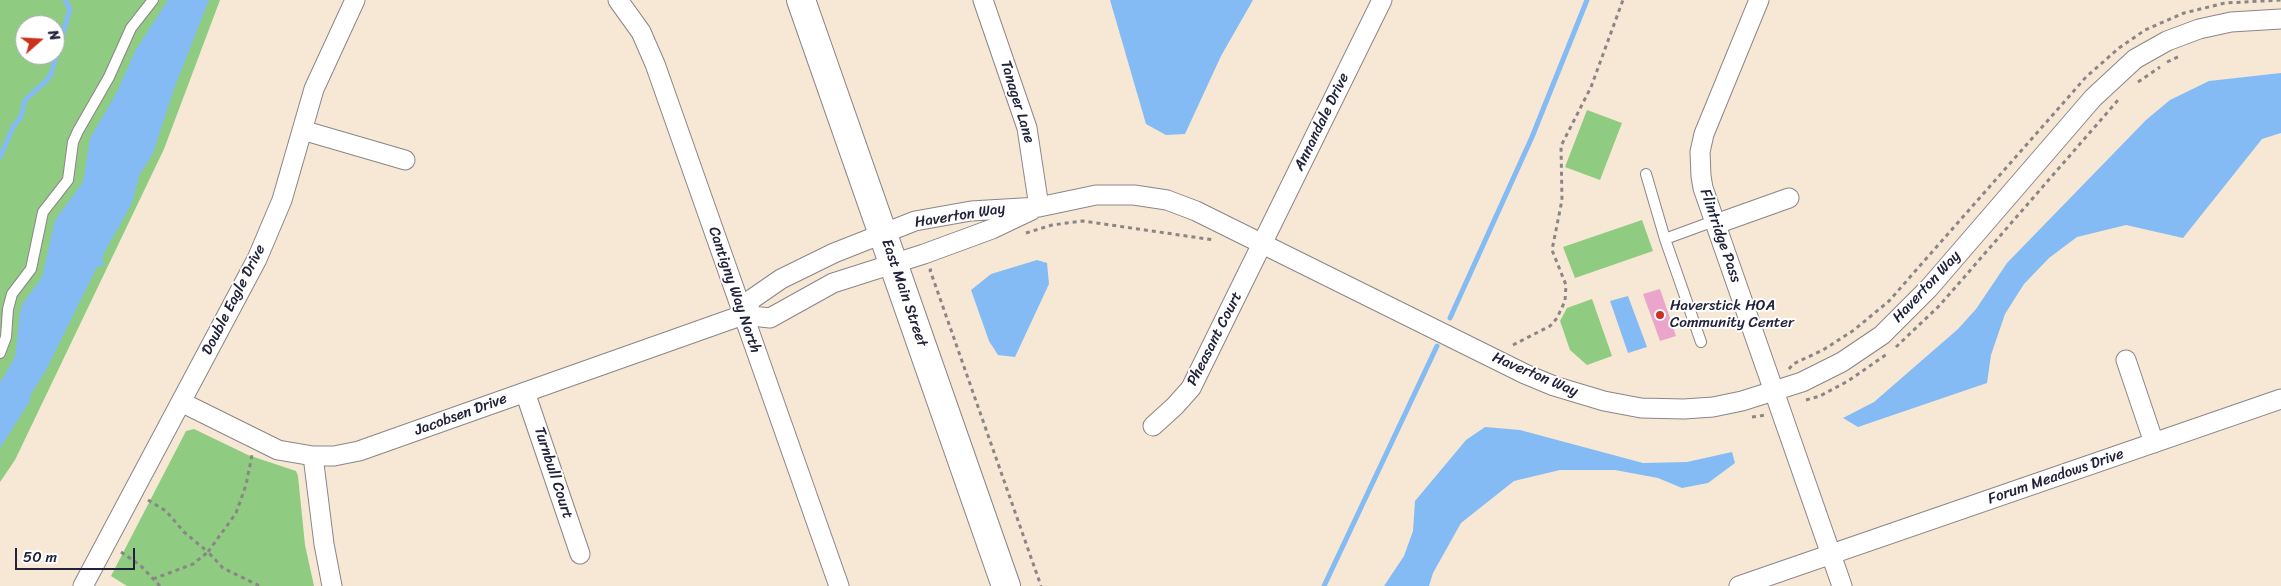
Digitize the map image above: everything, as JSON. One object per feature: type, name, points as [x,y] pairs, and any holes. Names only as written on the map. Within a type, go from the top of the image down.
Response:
[{"type":"main road","name":"East Main Street","points":[[801,0],[1006,586]]},
{"type":"street","name":"Double Eagle Drive","points":[[83,586],[257,259],[274,222],[314,89],[355,0]]},
{"type":"street","name":"Cantigny Way North","points":[[618,0],[641,32],[652,56],[839,586]]},
{"type":"street","name":"Tanager Lane","points":[[983,0],[1026,122],[1040,207]]},
{"type":"street","name":"Annandale Drive","points":[[1263,243],[1382,0]]},
{"type":"street","name":"Flintridge Pass","points":[[1759,0],[1701,143],[1701,176],[1715,222],[1842,586]]},
{"type":"street","name":"Haverton Way","points":[[883,234],[915,221],[971,211],[1040,207],[1096,195],[1119,194],[1151,197],[1196,210],[1525,374],[1580,395],[1622,405],[1684,409],[1713,407],[1775,392],[1802,382],[1842,362],[1889,328],[1929,288],[2093,98],[2135,60],[2167,41],[2199,29],[2231,22],[2281,19]]},
{"type":"street","points":[[302,130],[405,160]]},
{"type":"street","points":[[1715,222],[1789,198]]},
{"type":"street","name":"Haverton Way","points":[[894,263],[983,232],[1040,207]]},
{"type":"street","points":[[743,315],[752,298],[761,290],[821,258],[883,234]]},
{"type":"street","name":"Pheasant Court","points":[[1153,426],[1191,388],[1263,243]]},
{"type":"street","name":"Jacobsen Drive","points":[[180,402],[278,450],[313,456],[334,456],[359,451],[743,315],[770,318],[833,283],[894,263]]},
{"type":"street","points":[[2126,360],[2154,442]]},
{"type":"street","name":"Turnbull Court","points":[[525,392],[580,554]]},
{"type":"street","name":"Forum Meadows Drive","points":[[1739,586],[2281,399]]},
{"type":"street","points":[[313,456],[324,544],[332,586]]},
{"type":"lane","points":[[0,352],[6,337],[8,309],[12,294],[31,269],[44,212],[68,180],[73,142],[109,77],[131,28],[154,0]]},
{"type":"lane","points":[[1646,174],[1665,239],[1701,342]]},
{"type":"lane","points":[[1665,239],[1715,222]]},
{"type":"path","points":[[1513,345],[1527,340],[1550,326],[1557,318],[1565,301],[1567,288],[1552,250],[1562,200],[1561,146],[1591,87],[1623,0]]},
{"type":"path","points":[[2135,84],[2162,65],[2184,54]]},
{"type":"path","points":[[1800,400],[1810,400],[1848,381],[1892,351],[1914,332],[2124,94]]},
{"type":"path","points":[[1025,234],[1052,225],[1083,221],[1154,232],[1183,234],[1218,241]]},
{"type":"path","points":[[938,267],[930,270],[1041,586]]},
{"type":"path","points":[[153,579],[193,564],[208,552],[236,513],[246,485],[252,455]]},
{"type":"path","points":[[148,500],[166,511],[184,532],[208,552],[223,568],[260,586]]},
{"type":"path","points":[[121,552],[140,565],[160,586]]},
{"type":"green space","points":[[0,0],[220,0],[164,149],[15,460],[0,482]]},
{"type":"green space","points":[[1587,110],[1622,123],[1600,180],[1565,167]]},
{"type":"green space","points":[[1642,220],[1653,251],[1575,278],[1563,247]]},
{"type":"green space","points":[[1592,299],[1612,356],[1587,365],[1570,350],[1560,321],[1567,308]]},
{"type":"green space","points":[[194,429],[248,455],[296,471],[305,545],[314,586],[127,586],[111,576],[186,431]]},
{"type":"water","points":[[168,0],[209,0],[174,89],[153,153],[139,176],[132,203],[103,255],[102,262],[106,265],[97,267],[46,370],[30,396],[30,401],[0,448],[0,383],[15,357],[20,312],[23,303],[42,277],[55,220],[83,182],[90,138],[117,92],[135,51]]},
{"type":"water","points":[[1110,0],[1253,0],[1221,56],[1185,134],[1166,135],[1146,124]]},
{"type":"water","points":[[2281,73],[2281,133],[2262,139],[2183,238],[2126,225],[2077,237],[2049,258],[2024,284],[2005,314],[1991,355],[1987,383],[1858,427],[1843,418],[1874,402],[1958,329],[1976,309],[2007,263],[2146,120],[2170,100],[2209,81]]},
{"type":"water","points":[[1037,260],[1047,263],[1049,284],[1015,357],[998,355],[989,341],[971,290],[991,274]]},
{"type":"water","points":[[1628,296],[1647,347],[1628,353],[1610,301]]},
{"type":"water","points":[[1485,427],[1520,430],[1643,463],[1687,462],[1732,452],[1735,463],[1708,483],[1682,488],[1658,478],[1615,470],[1560,470],[1514,481],[1461,523],[1433,573],[1429,586],[1384,586],[1404,556],[1413,531],[1415,501],[1466,440]]},
{"type":"building","name":"Haverstick HOA Community Center","points":[[1660,289],[1676,336],[1660,341],[1643,294]]},
{"type":"waterway","points":[[0,157],[13,127],[21,117],[25,100],[51,74],[70,9],[65,0]]},
{"type":"waterway","points":[[1450,318],[1532,137],[1587,0]]},
{"type":"waterway","points":[[1324,586],[1437,346]]},
{"type":"place","name":"Haverstick HOA Community Center","points":[[1660,315]]}]
